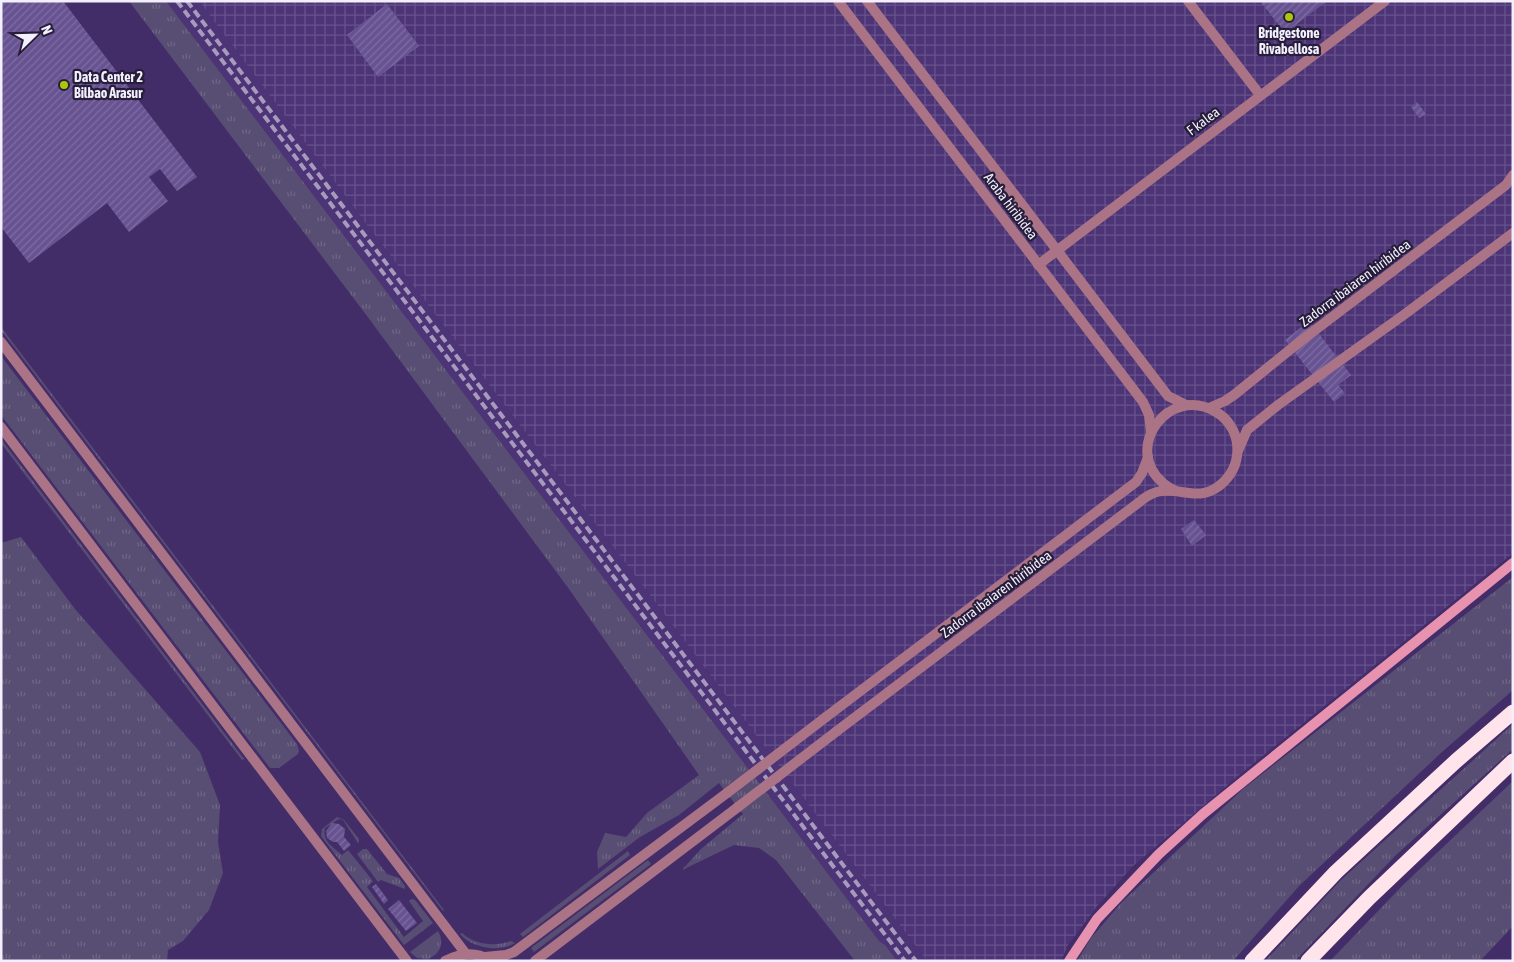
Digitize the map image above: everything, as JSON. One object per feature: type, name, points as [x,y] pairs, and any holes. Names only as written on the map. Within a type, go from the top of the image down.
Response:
[{"type":"highway","points":[[1252,961],[1336,872],[1456,761],[1513,712]]},
{"type":"highway","points":[[1308,961],[1369,898],[1513,761]]},
{"type":"street","name":"Araba hiribidea","points":[[838,1],[1143,402],[1149,415],[1151,432]]},
{"type":"street","name":"Araba hiribidea","points":[[867,1],[1168,396],[1186,405]]},
{"type":"street","points":[[1188,1],[1260,96]]},
{"type":"street","name":"F kalea","points":[[1038,265],[1385,1]]},
{"type":"street","name":"Zadorra ibaiaren hiribidea","points":[[1209,408],[1234,395],[1302,340],[1506,185],[1513,175]]},
{"type":"street","points":[[1238,452],[1236,438],[1230,425],[1221,415],[1198,404],[1186,405],[1171,410],[1159,419],[1151,432],[1148,444],[1148,456],[1153,471],[1163,483],[1176,491],[1190,494],[1204,493],[1217,488],[1228,478],[1235,466],[1238,452],[1248,430],[1278,404],[1513,233]]},
{"type":"street","points":[[1,342],[466,954],[455,956],[445,961]]},
{"type":"street","points":[[1,427],[407,961]]},
{"type":"street","name":"Zadorra ibaiaren hiribidea","points":[[466,954],[487,959],[506,956],[514,952],[727,793],[1136,482],[1142,473],[1148,456]]},
{"type":"street","name":"Zadorra ibaiaren hiribidea","points":[[535,961],[1154,492],[1164,490],[1176,491]]},
{"type":"street","points":[[1069,961],[1096,919],[1159,854],[1203,814],[1513,563]]},
{"type":"shaded area","points":[[166,1],[199,1],[927,961],[897,961],[885,945],[879,941]]},
{"type":"shaded area","points":[[199,1],[1513,1],[1513,553],[1238,776],[1132,867],[1098,905],[1068,945],[1061,961],[927,961]]},
{"type":"green space","points":[[129,1],[166,1],[879,941],[885,945],[897,961],[855,961],[776,860],[759,848],[734,845],[682,870],[701,849],[743,814],[719,783],[679,815],[640,837],[598,869],[597,852],[605,833],[626,837],[647,813],[699,775],[569,589],[367,316]]},
{"type":"green space","points":[[1,327],[444,910],[443,911],[1,330]]},
{"type":"green space","points":[[1,356],[297,744],[298,754],[279,768],[270,768],[1,415]]},
{"type":"green space","points":[[1,439],[244,759],[242,760],[1,443]]},
{"type":"green space","points":[[21,537],[75,609],[200,752],[220,805],[218,842],[223,873],[209,910],[183,941],[168,950],[167,961],[1,961],[1,543]]},
{"type":"green space","points":[[1513,577],[1513,690],[1442,752],[1299,886],[1233,961],[1077,961],[1091,938],[1122,902],[1243,789]]},
{"type":"green space","points":[[1513,724],[1513,749],[1395,856],[1295,961],[1265,961],[1341,880]]},
{"type":"green space","points":[[1513,781],[1513,926],[1480,961],[1330,961],[1404,884]]},
{"type":"green space","points":[[337,817],[344,820],[359,839],[359,842],[343,820],[339,819],[325,828],[325,837],[342,855],[348,850],[373,881],[367,887],[404,937],[423,921],[409,901],[411,899],[415,900],[433,923],[404,945],[321,836],[322,829]]},
{"type":"green space","points":[[363,849],[367,849],[387,874],[399,878],[405,889],[381,880],[378,882],[357,854]]},
{"type":"green space","points":[[628,851],[630,855],[523,937],[520,934]]},
{"type":"green space","points":[[648,860],[651,864],[534,952],[531,948]]},
{"type":"green space","points":[[438,931],[441,944],[436,954],[432,957],[428,959],[417,958],[410,952]]},
{"type":"green space","points":[[462,933],[473,940],[485,944],[511,941],[515,943],[501,948],[478,946],[465,939],[460,934]]},
{"type":"building","name":"Data Center 2 Bilbao Arasur","points":[[1,1],[63,1],[197,177],[177,191],[160,169],[149,177],[168,201],[129,232],[107,203],[29,263],[1,227]]},
{"type":"building","name":"Bridgestone Rivabellosa","points":[[1260,1],[1327,1],[1285,33]]},
{"type":"building","points":[[387,4],[419,46],[378,77],[347,35]]},
{"type":"building","points":[[1417,102],[1426,114],[1419,118],[1411,107]]},
{"type":"building","points":[[1309,321],[1351,375],[1338,385],[1345,393],[1334,402],[1285,340]]},
{"type":"building","points":[[1194,520],[1206,535],[1192,546],[1181,529]]},
{"type":"building","points":[[332,823],[339,824],[345,829],[344,837],[351,845],[344,851],[337,842],[327,838],[326,831]]},
{"type":"building","points":[[376,884],[388,900],[384,904],[372,887]]},
{"type":"building","points":[[399,900],[417,923],[406,931],[388,909]]},
{"type":"railway","points":[[177,1],[905,961]]},
{"type":"railway","points":[[187,1],[916,961]]},
{"type":"place","name":"Bridgestone Rivabellosa","points":[[1289,17]]},
{"type":"place","name":"Data Center 2 Bilbao Arasur","points":[[64,85]]}]
